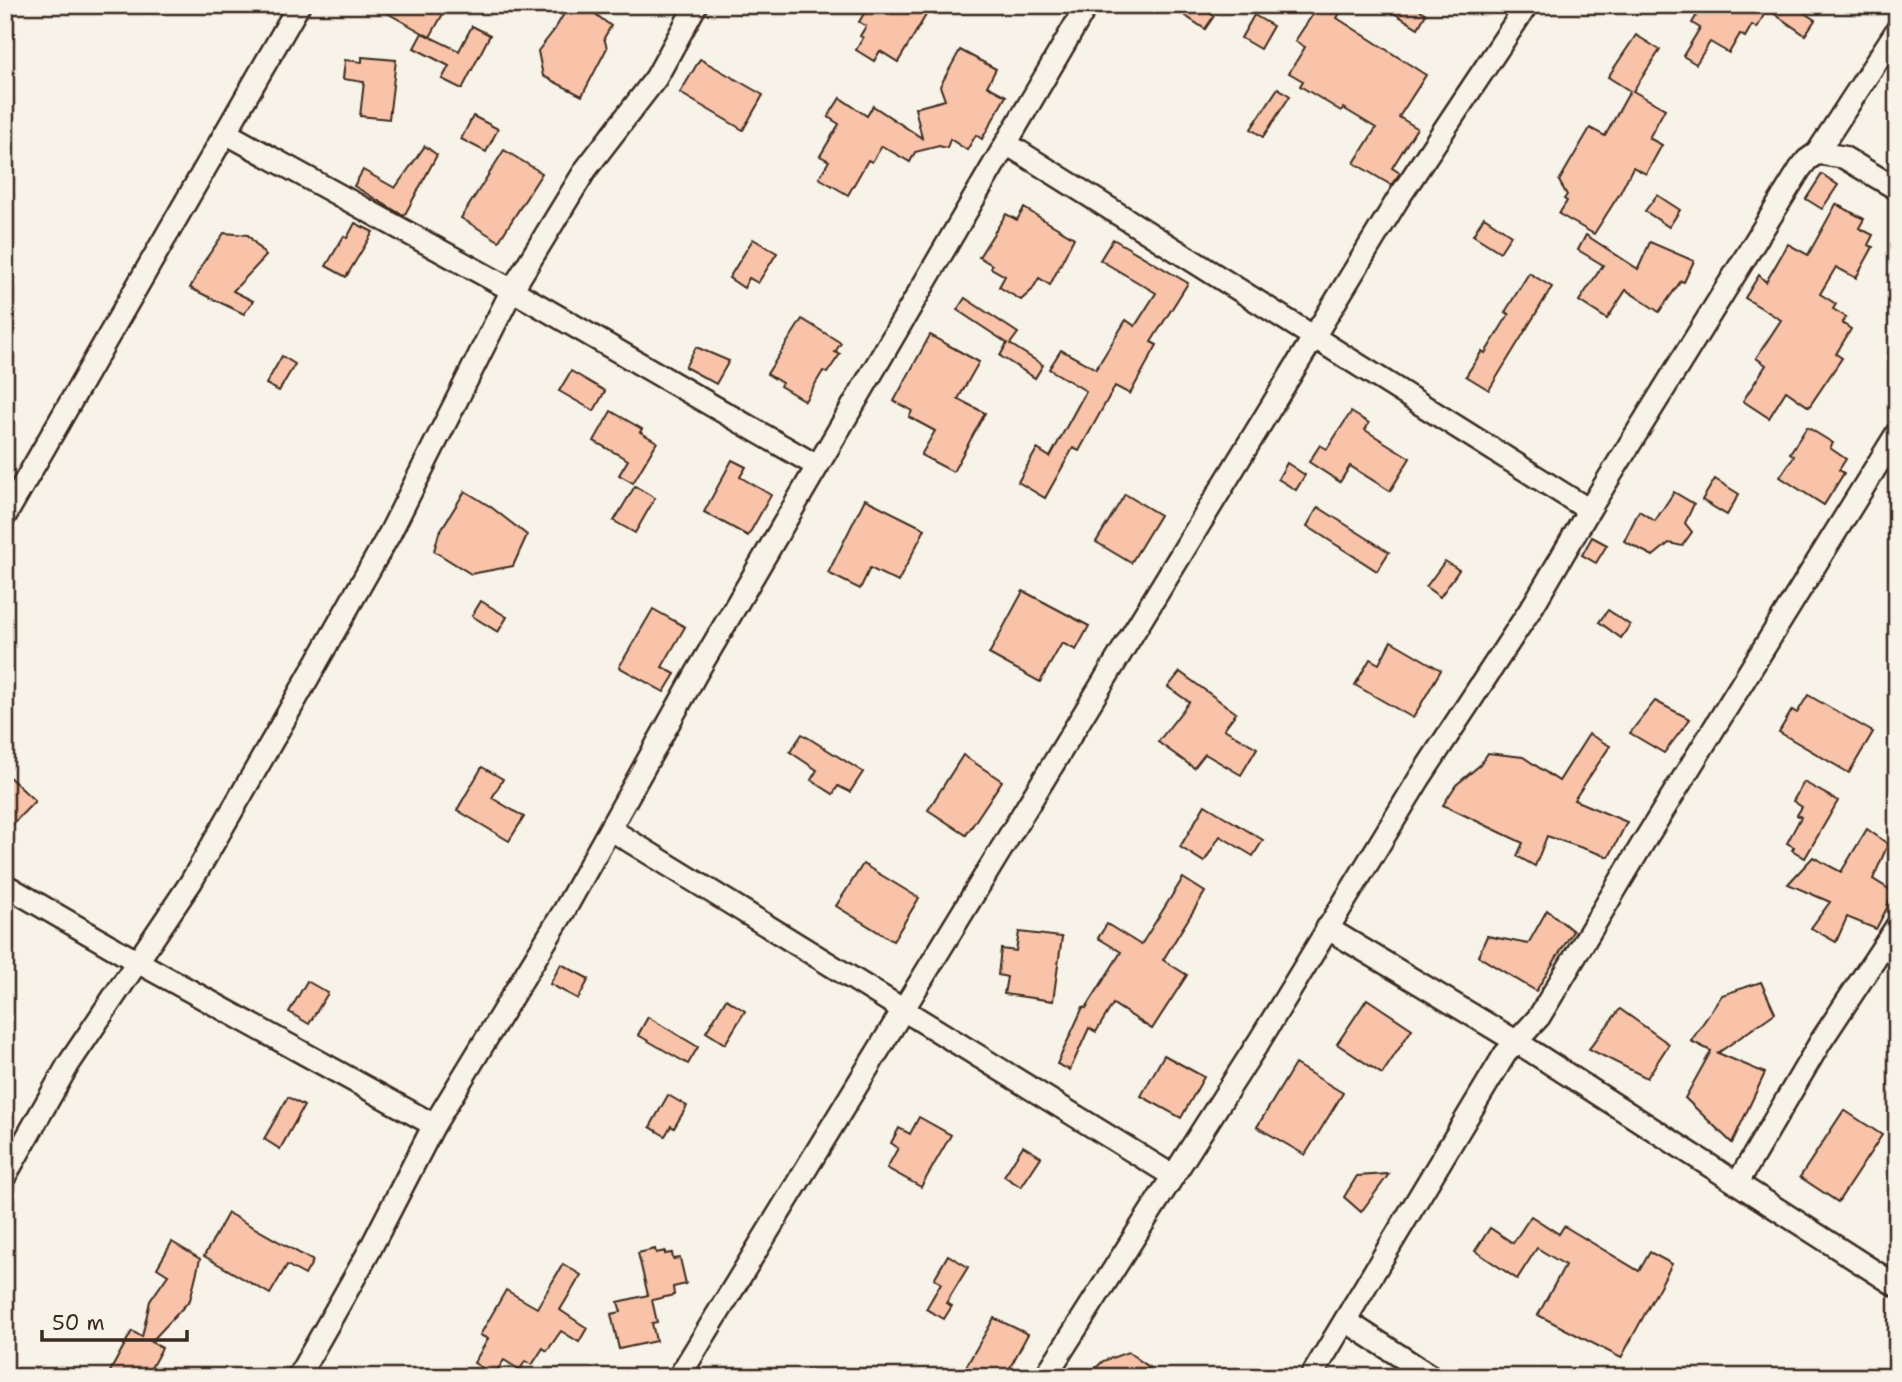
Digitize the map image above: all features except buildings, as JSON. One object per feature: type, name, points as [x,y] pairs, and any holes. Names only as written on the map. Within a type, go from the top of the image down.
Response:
[{"type":"street","points":[[5,516],[299,5]]},
{"type":"street","points":[[5,1175],[68,1065],[191,882],[390,533],[512,290],[586,169],[656,78],[696,5]]},
{"type":"street","points":[[298,1377],[366,1257],[434,1125],[564,911],[696,674],[1087,5]]},
{"type":"street","points":[[679,1377],[1398,199],[1527,5]]},
{"type":"street","points":[[1045,1377],[1260,1040],[1419,779],[1534,604],[1589,510],[1800,169],[1817,153],[1897,30]]},
{"type":"street","points":[[226,133],[512,290],[817,466]]},
{"type":"street","points":[[1007,144],[1589,510]]},
{"type":"street","points":[[1817,153],[1843,157],[1897,189]]},
{"type":"street","points":[[1311,1377],[1506,1054],[1539,1017],[1897,433]]},
{"type":"street","points":[[610,829],[1173,1176]]},
{"type":"street","points":[[5,885],[136,961],[434,1125]]},
{"type":"street","points":[[1738,1182],[1821,1041],[1897,926]]},
{"type":"street","points":[[1327,928],[1517,1042],[1897,1286]]},
{"type":"street","points":[[1346,1321],[1432,1377]]}]
